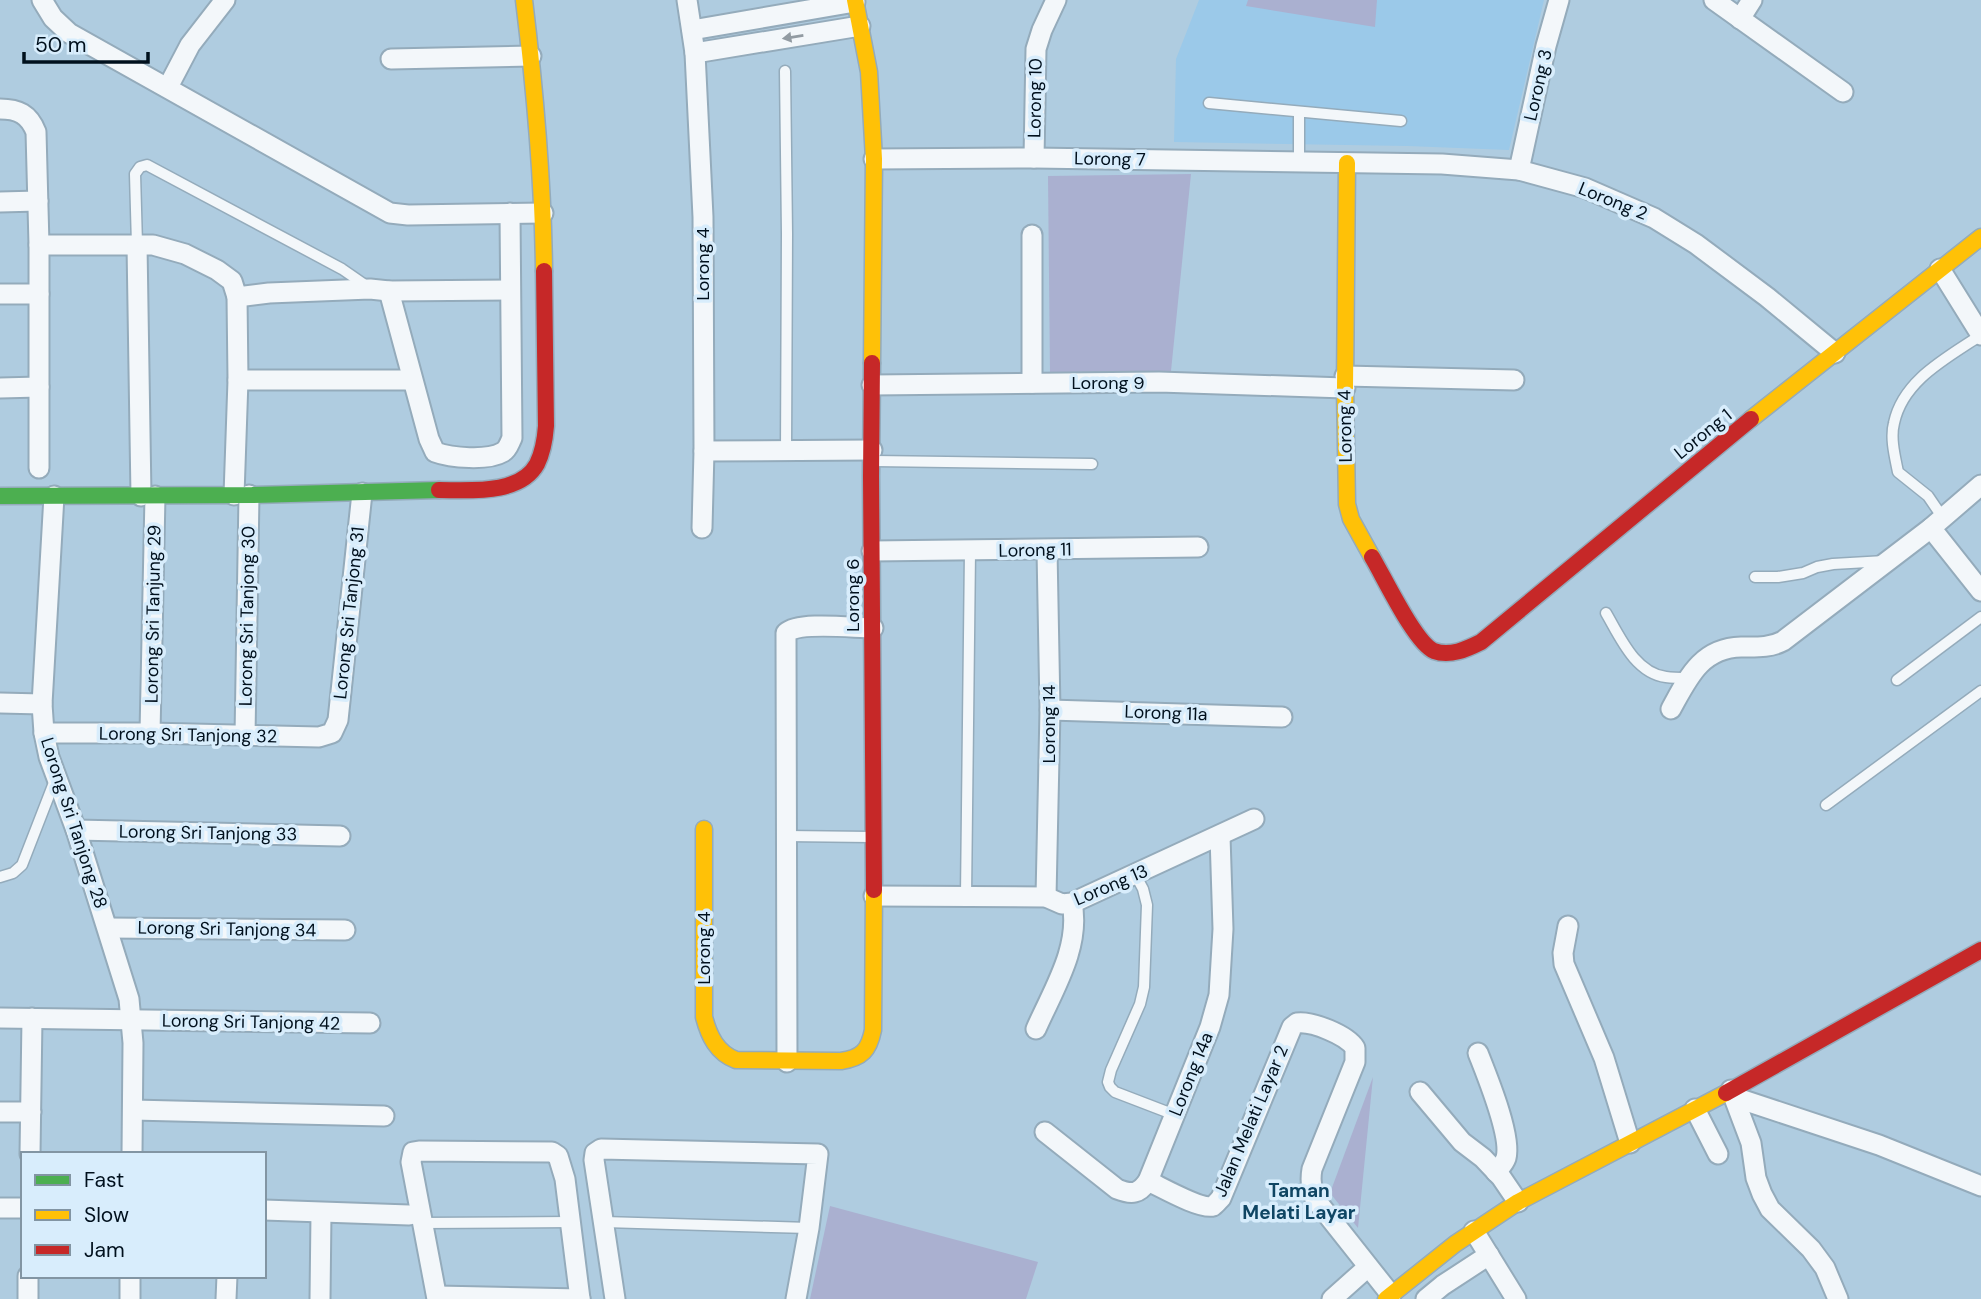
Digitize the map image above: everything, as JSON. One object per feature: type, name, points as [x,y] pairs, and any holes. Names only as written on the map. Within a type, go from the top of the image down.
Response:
[{"type":"street","points":[[41,0],[52,18],[69,33],[390,213],[543,213]]},
{"type":"street","points":[[169,87],[190,45],[225,0]]},
{"type":"street","points":[[0,496],[362,493],[502,486],[520,481],[535,468],[544,452],[546,426],[543,213],[524,0]]},
{"type":"street","name":"Lorong 4","points":[[687,0],[695,52],[703,217],[702,528]]},
{"type":"street","name":"Lorong 10","points":[[1034,158],[1036,49],[1056,0]]},
{"type":"street","name":"Lorong 3","points":[[1519,170],[1546,46],[1559,0]]},
{"type":"street","points":[[1714,0],[1843,92]]},
{"type":"street","points":[[1740,19],[1752,0]]},
{"type":"street","points":[[692,30],[855,1]]},
{"type":"street","name":"Lorong 6","points":[[730,1059],[787,1062],[855,1060],[864,1055],[873,1030],[874,159],[869,72],[855,1]]},
{"type":"street","points":[[695,52],[860,26]]},
{"type":"street","points":[[391,59],[531,56]]},
{"type":"street","points":[[0,109],[19,111],[26,115],[36,132],[39,468]]},
{"type":"street","name":"Lorong 7","points":[[874,159],[1034,158],[1347,163]]},
{"type":"street","name":"Lorong 4","points":[[1347,163],[1345,382],[1348,512],[1416,634],[1426,646],[1447,653]]},
{"type":"street","name":"Lorong 2","points":[[1347,163],[1441,164],[1519,170],[1585,188],[1654,218],[1696,244],[1835,353]]},
{"type":"street","points":[[0,202],[38,201]]},
{"type":"street","points":[[379,290],[435,452],[449,457],[461,457],[495,456],[506,450],[512,438],[510,213]]},
{"type":"street","points":[[1032,235],[1032,383]]},
{"type":"street","name":"Lorong 1","points":[[1447,653],[1464,651],[1481,642],[1730,436],[1981,237]]},
{"type":"street","points":[[39,244],[137,245],[171,249],[217,270],[232,281],[237,297],[269,293],[379,290],[510,290]]},
{"type":"street","name":"Lorong Sri Tanjung 29","points":[[137,245],[148,496],[150,733]]},
{"type":"street","points":[[1940,270],[1981,335]]},
{"type":"street","points":[[0,295],[39,294]]},
{"type":"street","name":"Lorong Sri Tanjong 30","points":[[237,297],[245,736]]},
{"type":"street","points":[[238,380],[412,380]]},
{"type":"street","name":"Lorong 9","points":[[872,385],[1514,380]]},
{"type":"street","points":[[0,388],[39,387]]},
{"type":"street","points":[[704,451],[786,451],[872,456]]},
{"type":"street","points":[[1671,709],[1689,678],[1707,657],[1728,648],[1775,646],[1783,641],[1937,523],[1981,485]]},
{"type":"street","name":"Lorong Sri Tanjong 31","points":[[332,733],[338,720],[362,493]]},
{"type":"street","name":"Lorong Sri Tanjong 28","points":[[54,496],[42,704],[44,733],[49,757],[76,830],[129,999],[132,1021],[132,1152]]},
{"type":"street","points":[[1937,523],[1981,591]]},
{"type":"street","name":"Lorong 11","points":[[872,551],[1198,547]]},
{"type":"street","name":"Lorong 14","points":[[1046,897],[1050,710],[1047,550]]},
{"type":"street","points":[[787,1062],[786,633],[791,629],[811,627],[873,628]]},
{"type":"street","points":[[0,703],[42,704]]},
{"type":"street","name":"Lorong 11a","points":[[1050,710],[1282,717]]},
{"type":"street","name":"Lorong Sri Tanjong 32","points":[[44,733],[319,737],[332,733]]},
{"type":"street","name":"Lorong 13","points":[[874,896],[1046,897],[1062,904],[1072,904],[1254,819]]},
{"type":"street","name":"Lorong 4","points":[[704,828],[705,1017],[710,1036],[730,1059]]},
{"type":"street","name":"Lorong Sri Tanjong 33","points":[[76,830],[340,836]]},
{"type":"street","name":"Lorong 14a","points":[[1148,1181],[1210,1027],[1219,995],[1223,929],[1220,836]]},
{"type":"street","points":[[1037,1029],[1070,950],[1074,915],[1072,904]]},
{"type":"street","points":[[1568,926],[1563,953],[1564,964],[1604,1058],[1630,1143]]},
{"type":"street","name":"Lorong Sri Tanjong 34","points":[[108,928],[345,930]]},
{"type":"street","points":[[1389,1297],[1437,1258],[1518,1202],[1695,1109],[1733,1094],[1981,950]]},
{"type":"street","name":"Lorong Sri Tanjong 42","points":[[0,1017],[370,1023]]},
{"type":"street","points":[[30,1152],[32,1018]]},
{"type":"street","name":"Jalan Melati Layar 2","points":[[1148,1181],[1197,1204],[1216,1204],[1221,1198],[1292,1027],[1297,1023],[1309,1023],[1346,1038],[1355,1048],[1355,1062],[1310,1179],[1315,1199],[1389,1297]]},
{"type":"street","points":[[1478,1054],[1495,1095],[1507,1144],[1505,1162],[1496,1172]]},
{"type":"street","points":[[1420,1092],[1462,1142],[1496,1172],[1518,1202]]},
{"type":"street","points":[[1733,1094],[1879,1144],[1981,1186]]},
{"type":"street","points":[[1733,1094],[1751,1143],[1756,1178],[1766,1202],[1811,1249],[1825,1268],[1838,1299]]},
{"type":"street","points":[[1695,1109],[1718,1154]]},
{"type":"street","points":[[133,1110],[384,1116]]},
{"type":"street","points":[[0,1112],[31,1112]]},
{"type":"street","points":[[1045,1132],[1117,1189],[1134,1194],[1148,1181]]},
{"type":"street","points":[[615,1299],[594,1160],[595,1153],[601,1149],[816,1153],[819,1157],[796,1299]]},
{"type":"street","points":[[413,1152],[552,1152],[558,1156],[565,1179],[571,1222],[580,1299],[437,1298],[416,1219],[411,1162],[413,1152]]},
{"type":"street","points":[[0,1208],[21,1208]]},
{"type":"street","points":[[266,1210],[416,1219]]},
{"type":"street","points":[[320,1299],[321,1213]]},
{"type":"street","points":[[1474,1231],[1516,1299]]},
{"type":"street","points":[[1426,1299],[1489,1255]]},
{"type":"street","points":[[1332,1299],[1368,1267]]},
{"type":"street","points":[[28,1278],[28,1299]]},
{"type":"street","points":[[130,1278],[130,1299]]},
{"type":"street","points":[[226,1299],[227,1278]]},
{"type":"lane","points":[[785,71],[786,451]]},
{"type":"lane","points":[[1209,103],[1401,121]]},
{"type":"lane","points":[[1299,113],[1299,163]]},
{"type":"lane","points":[[137,245],[135,174],[140,167],[147,165],[379,290]]},
{"type":"lane","points":[[1937,523],[1927,496],[1898,472],[1893,425],[1902,398],[1927,371],[1981,335]]},
{"type":"lane","points":[[872,456],[1092,464]]},
{"type":"lane","points":[[966,896],[970,551]]},
{"type":"lane","points":[[1755,577],[1803,573],[1833,564],[1889,560]]},
{"type":"lane","points":[[1606,613],[1629,652],[1643,666],[1656,675],[1667,678],[1689,678]]},
{"type":"lane","points":[[1897,680],[1981,617]]},
{"type":"lane","points":[[1826,805],[1981,691]]},
{"type":"lane","points":[[0,877],[13,873],[22,865],[56,776]]},
{"type":"lane","points":[[787,836],[874,837]]},
{"type":"lane","points":[[1135,874],[1147,905],[1144,987],[1140,1004],[1108,1082],[1115,1092],[1175,1115]]},
{"type":"lane","points":[[416,1219],[571,1222]]},
{"type":"lane","points":[[604,1222],[809,1228]]},
{"type":"shaded area","points":[[1199,0],[1544,0],[1509,150],[1174,142],[1176,59]]},
{"type":"shaded area","points":[[1248,0],[1377,0],[1375,27],[1246,6]]},
{"type":"shaded area","points":[[1191,174],[1171,371],[1050,375],[1048,176]]},
{"type":"shaded area","points":[[1373,1077],[1358,1228],[1330,1193]]},
{"type":"shaded area","points":[[830,1206],[1038,1262],[1026,1299],[810,1299]]},
{"type":"traffic: fast","points":[[0,496],[252,495],[439,490]]},
{"type":"traffic: slow","points":[[524,0],[538,136],[544,271]]},
{"type":"traffic: slow","points":[[855,0],[869,72],[874,159],[872,363]]},
{"type":"traffic: slow","points":[[1347,163],[1347,504],[1351,519],[1372,557]]},
{"type":"traffic: slow","points":[[1751,419],[1981,237]]},
{"type":"traffic: slow","points":[[704,829],[704,1017],[715,1043],[724,1053],[736,1060],[841,1061],[854,1058],[863,1052],[873,1030],[874,890]]},
{"type":"traffic: slow","points":[[1386,1299],[1455,1244],[1518,1202],[1726,1093]]},
{"type":"traffic: jam","points":[[439,490],[479,490],[507,486],[529,474],[537,464],[546,426],[544,271]]},
{"type":"traffic: jam","points":[[872,363],[874,890]]},
{"type":"traffic: jam","points":[[1372,557],[1409,623],[1426,645],[1440,653],[1464,650],[1481,642],[1751,419]]},
{"type":"traffic: jam","points":[[1726,1093],[1981,950]]},
{"type":"district","name":"Taman Melati Layar","points":[[1299,1201]]}]
